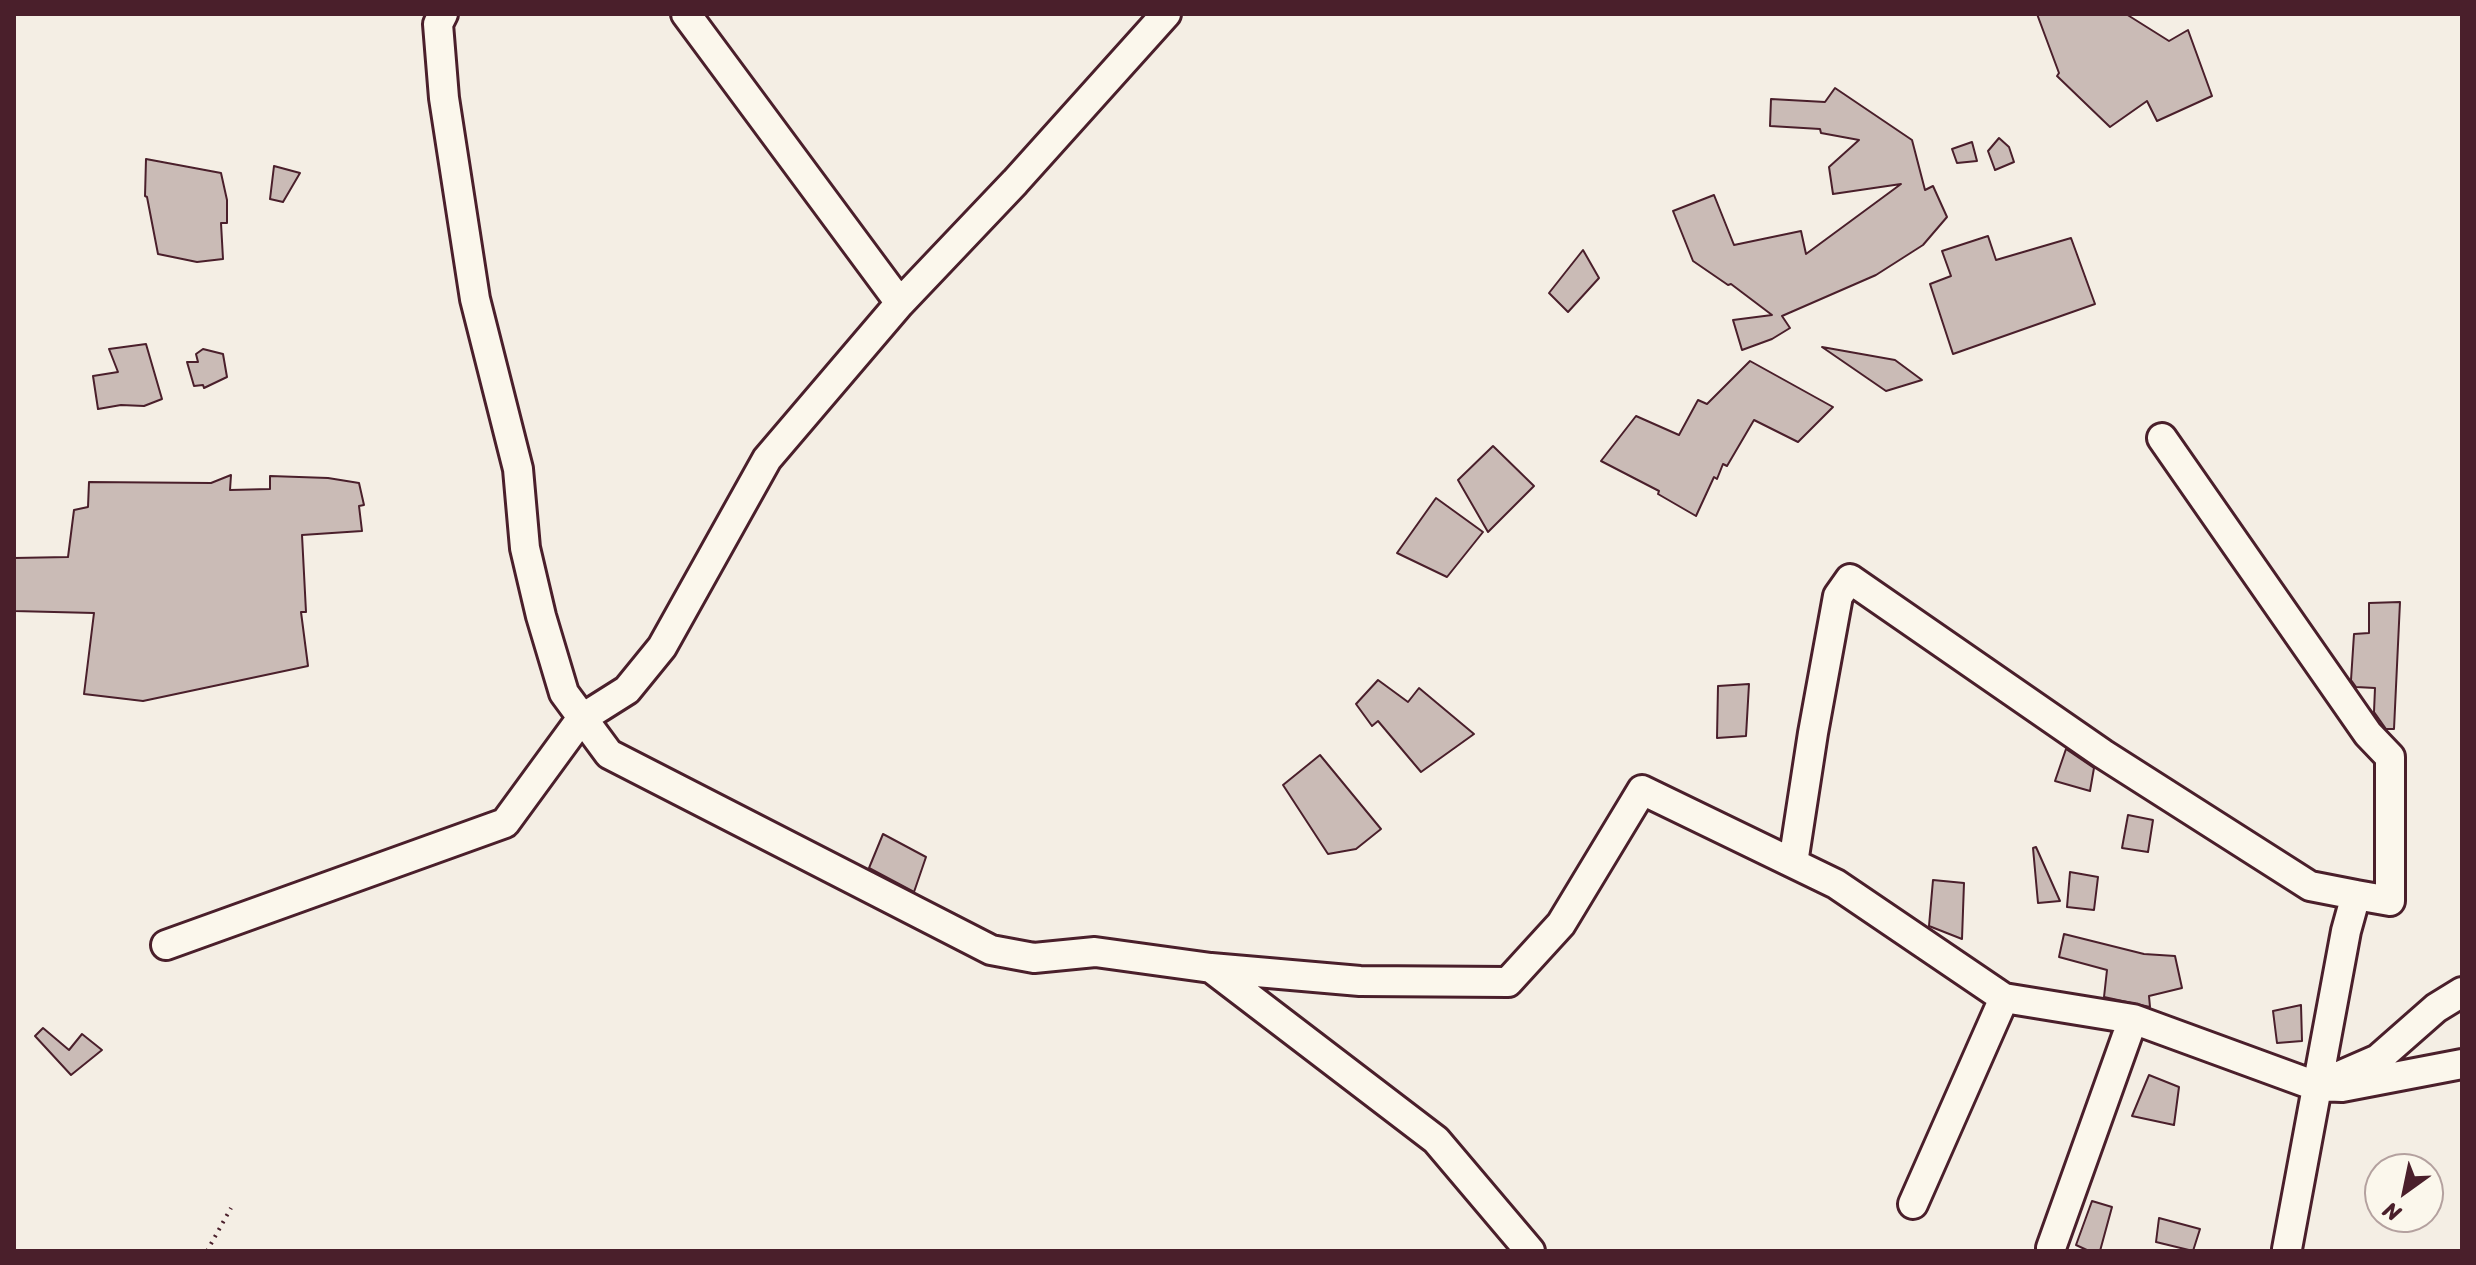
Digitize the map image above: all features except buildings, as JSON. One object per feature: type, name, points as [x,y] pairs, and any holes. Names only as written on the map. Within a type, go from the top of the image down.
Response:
[{"type":"street","points":[[443,14],[438,24],[444,98],[475,299],[518,469],[525,548],[564,693],[609,754],[991,950],[1034,958],[1095,952],[1211,968],[1360,981],[1508,982],[1561,924],[1642,790],[1836,884],[2004,998],[2133,1019],[2316,1086],[2342,1087],[2462,1064]]},
{"type":"street","points":[[686,14],[900,303]]},
{"type":"street","points":[[166,945],[505,823],[581,719],[627,690],[662,647],[767,459],[900,303],[1015,182],[1166,14]]},
{"type":"street","points":[[1793,863],[1838,596],[1850,579],[2090,746],[2310,886],[2390,901],[2390,757],[2368,734],[2162,438]]},
{"type":"street","points":[[2287,1249],[2346,931],[2356,895]]},
{"type":"street","points":[[1211,968],[1436,1140],[1530,1251]]},
{"type":"street","points":[[2316,1086],[2378,1059],[2436,1008],[2462,992]]},
{"type":"street","points":[[1913,1204],[2004,998]]},
{"type":"street","points":[[2051,1248],[2133,1019]]},
{"type":"path","points":[[207,1251],[231,1208]]}]
